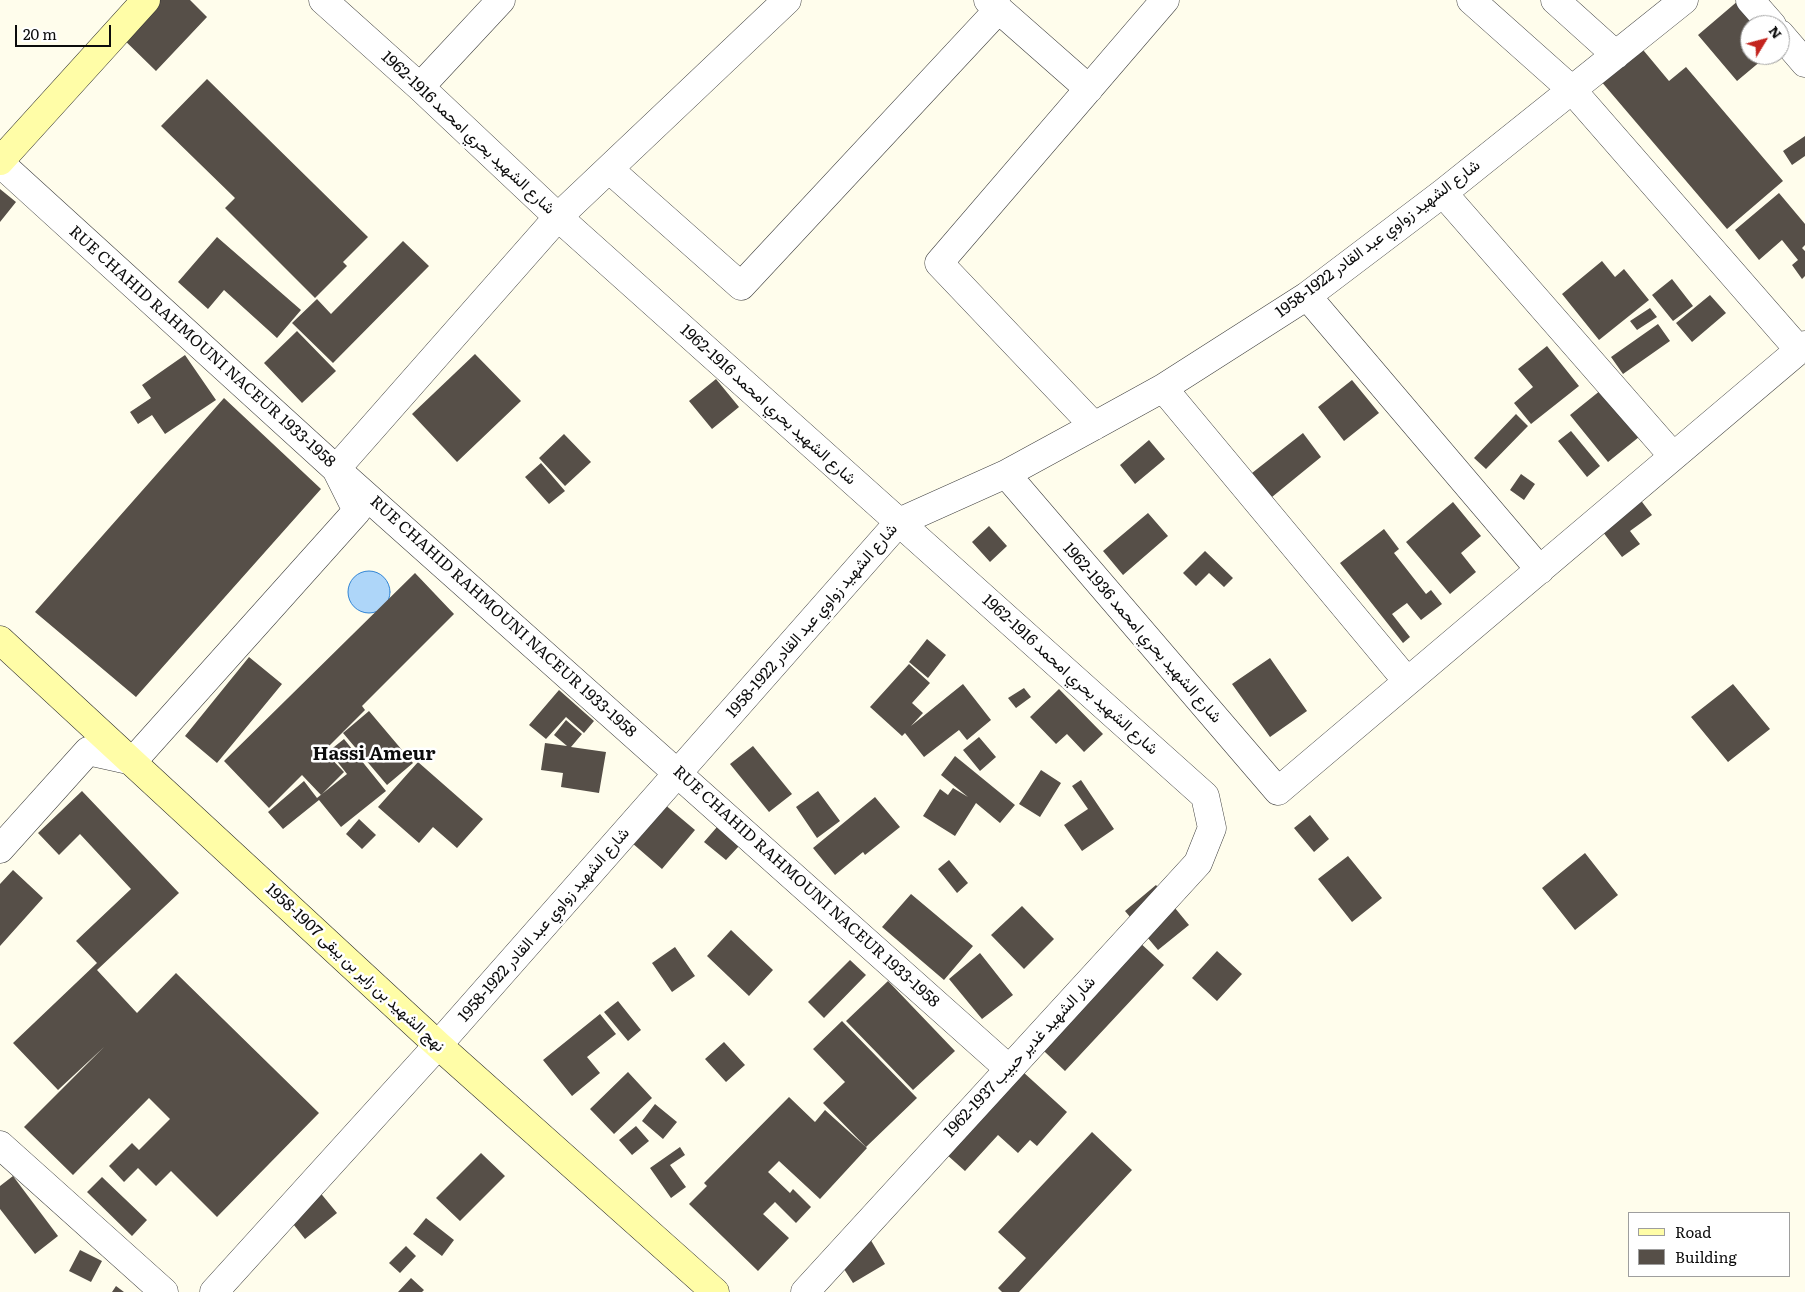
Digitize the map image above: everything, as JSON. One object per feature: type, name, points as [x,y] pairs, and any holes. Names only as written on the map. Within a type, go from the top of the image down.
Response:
[{"type":"main road","points":[[0,162],[146,0]]},
{"type":"main road","name":"نهج الشهيد بن زاير بن يبقى 1907-1958","points":[[0,640],[133,761],[438,1046],[715,1292]]},
{"type":"street","name":"شارع الشهيد بحري امحمد 1916-1962","points":[[323,0],[420,87],[558,217],[1205,796],[1208,812]]},
{"type":"street","points":[[420,87],[501,0]]},
{"type":"street","points":[[0,849],[88,750],[133,761],[356,510],[336,469],[558,217],[787,0]]},
{"type":"street","points":[[1094,426],[939,263],[1165,0]]},
{"type":"street","points":[[1163,388],[1407,681],[1802,348],[1572,90],[1471,0]]},
{"type":"street","points":[[1555,0],[1616,55]]},
{"type":"street","name":"شارع الشهيد زواوي عبد القادر 1922-1958","points":[[214,1292],[438,1046],[899,522],[1006,474],[1163,388],[1307,296],[1443,193],[1684,0]]},
{"type":"street","points":[[1750,0],[1763,15]]},
{"type":"street","points":[[609,169],[741,286],[994,5],[1089,89]]},
{"type":"street","points":[[1790,46],[1805,63]]},
{"type":"street","name":"RUE CHAHID RAHMOUNI NACEUR 1933-1958","points":[[0,162],[336,469],[1009,1069]]},
{"type":"street","points":[[1443,193],[1673,456]]},
{"type":"street","points":[[1307,296],[1540,570]]},
{"type":"street","name":"شارع الشهيد بحري امحمد 1936-1962","points":[[1006,474],[1278,791],[1407,681]]},
{"type":"street","name":"شار الشهيد غدير حبيب 1937-1962","points":[[805,1292],[1198,863],[1212,828],[1208,812]]},
{"type":"street","points":[[0,1145],[164,1292]]},
{"type":"water","points":[[373,571],[381,574],[387,580],[390,592],[387,604],[381,610],[365,613],[357,610],[351,604],[348,588],[351,580],[357,574]]},
{"type":"building","points":[[142,0],[190,0],[207,17],[156,71],[114,30]]},
{"type":"building","points":[[1739,0],[1763,15],[1740,15],[1740,65],[1756,65],[1737,81],[1698,35]]},
{"type":"building","points":[[1634,39],[1669,81],[1686,67],[1783,181],[1727,229],[1594,73]]},
{"type":"building","points":[[207,79],[368,237],[343,262],[347,266],[315,298],[225,208],[235,198],[161,126]]},
{"type":"building","points":[[1805,136],[1805,156],[1792,165],[1783,151]]},
{"type":"building","points":[[0,189],[16,202],[0,222]]},
{"type":"building","points":[[1779,193],[1805,224],[1805,245],[1802,248],[1805,251],[1805,276],[1802,279],[1792,265],[1798,260],[1782,240],[1759,260],[1735,230]]},
{"type":"building","points":[[217,237],[301,310],[277,338],[224,290],[208,309],[178,282]]},
{"type":"building","points":[[403,241],[429,266],[333,363],[292,323],[317,299],[331,314]]},
{"type":"building","points":[[1602,261],[1615,277],[1624,269],[1649,300],[1599,340],[1562,294]]},
{"type":"building","points":[[1672,279],[1693,306],[1673,321],[1652,295]]},
{"type":"building","points":[[1710,295],[1726,313],[1692,342],[1676,323]]},
{"type":"building","points":[[1650,308],[1657,317],[1637,330],[1630,321]]},
{"type":"building","points":[[1658,324],[1670,341],[1623,374],[1611,357]]},
{"type":"building","points":[[297,331],[336,371],[302,403],[264,363]]},
{"type":"building","points":[[1547,346],[1579,386],[1531,424],[1514,403],[1533,387],[1518,369]]},
{"type":"building","points":[[475,354],[521,401],[457,462],[412,414]]},
{"type":"building","points":[[185,355],[216,400],[165,434],[152,415],[138,424],[130,412],[151,398],[142,385]]},
{"type":"building","points":[[716,379],[739,407],[712,429],[689,401]]},
{"type":"building","points":[[1352,380],[1379,413],[1344,441],[1318,407]]},
{"type":"building","points":[[1601,390],[1639,437],[1608,462],[1570,415]]},
{"type":"building","points":[[224,398],[321,489],[136,697],[35,612]]},
{"type":"building","points":[[1516,414],[1528,426],[1486,469],[1474,458]]},
{"type":"building","points":[[1571,431],[1600,466],[1587,477],[1558,441]]},
{"type":"building","points":[[1303,433],[1321,457],[1272,497],[1252,473]]},
{"type":"building","points":[[564,434],[591,462],[565,486],[539,458]]},
{"type":"building","points":[[1149,440],[1165,459],[1135,484],[1120,465]]},
{"type":"building","points":[[541,463],[565,491],[549,504],[525,477]]},
{"type":"building","points":[[1521,474],[1535,484],[1524,500],[1510,490]]},
{"type":"building","points":[[1633,490],[1652,515],[1630,531],[1640,544],[1622,557],[1593,519]]},
{"type":"building","points":[[1453,502],[1481,536],[1461,553],[1476,572],[1450,594],[1406,542]]},
{"type":"building","points":[[1148,513],[1168,536],[1123,575],[1103,551]]},
{"type":"building","points":[[989,526],[1007,546],[990,562],[972,542]]},
{"type":"building","points":[[1384,529],[1399,549],[1394,553],[1426,594],[1431,590],[1442,604],[1421,620],[1407,603],[1392,614],[1410,637],[1403,643],[1340,563]]},
{"type":"building","points":[[1205,551],[1233,578],[1224,587],[1209,573],[1196,586],[1183,573]]},
{"type":"building","points":[[415,573],[454,614],[362,706],[365,710],[324,751],[344,772],[321,795],[302,775],[269,808],[224,761]]},
{"type":"building","points":[[927,639],[946,655],[928,678],[909,662]]},
{"type":"building","points":[[249,657],[282,684],[217,763],[185,736]]},
{"type":"building","points":[[1270,658],[1307,711],[1270,737],[1232,684]]},
{"type":"building","points":[[909,664],[930,683],[912,703],[923,713],[911,726],[963,684],[991,720],[967,740],[959,730],[924,757],[905,733],[902,736],[870,707]]},
{"type":"building","points":[[1733,684],[1770,729],[1728,762],[1691,717]]},
{"type":"building","points":[[1024,688],[1031,697],[1016,708],[1008,698]]},
{"type":"building","points":[[1059,689],[1103,734],[1084,752],[1067,734],[1056,744],[1030,717]]},
{"type":"building","points":[[559,690],[594,721],[584,733],[566,717],[546,739],[529,725]]},
{"type":"building","points":[[369,711],[413,763],[387,785],[343,733]]},
{"type":"building","points":[[566,720],[582,734],[571,747],[606,752],[599,793],[561,787],[563,773],[541,770],[545,743],[567,746],[554,735]]},
{"type":"building","points":[[979,737],[996,757],[980,771],[963,750]]},
{"type":"building","points":[[344,739],[386,791],[341,827],[319,800],[283,829],[268,812],[304,781],[317,798],[347,774],[329,751]]},
{"type":"building","points":[[753,746],[792,794],[769,812],[730,764]]},
{"type":"building","points":[[955,756],[1015,805],[1000,823],[976,803],[955,836],[923,816],[940,789],[948,795],[953,788],[968,797],[941,775]]},
{"type":"building","points":[[418,762],[483,819],[457,848],[433,827],[419,843],[378,807]]},
{"type":"building","points":[[1041,770],[1061,783],[1040,817],[1019,804]]},
{"type":"building","points":[[1081,780],[1114,829],[1082,851],[1064,825],[1088,809],[1072,786]]},
{"type":"building","points":[[82,791],[179,893],[97,970],[137,1013],[176,973],[319,1113],[217,1217],[171,1171],[156,1186],[138,1168],[124,1182],[109,1166],[132,1143],[139,1150],[170,1119],[149,1098],[73,1175],[24,1127],[104,1047],[58,1090],[13,1043],[97,963],[76,941],[131,889],[80,834],[59,855],[38,833]]},
{"type":"building","points":[[818,791],[840,821],[817,838],[796,807]]},
{"type":"building","points":[[875,797],[900,827],[865,855],[863,852],[835,875],[813,848]]},
{"type":"building","points":[[657,798],[695,830],[662,869],[624,836]]},
{"type":"building","points":[[1310,815],[1329,839],[1314,852],[1294,828]]},
{"type":"building","points":[[359,819],[376,835],[362,849],[346,834]]},
{"type":"building","points":[[717,827],[739,846],[726,860],[704,842]]},
{"type":"building","points":[[1585,853],[1618,895],[1575,930],[1542,888]]},
{"type":"building","points":[[1348,856],[1382,898],[1352,922],[1318,879]]},
{"type":"building","points":[[949,860],[968,883],[957,893],[938,869]]},
{"type":"building","points":[[13,870],[43,898],[0,946],[0,884]]},
{"type":"building","points":[[1156,885],[1189,925],[1158,950],[1125,911]]},
{"type":"building","points":[[911,894],[973,946],[944,980],[882,927]]},
{"type":"building","points":[[1022,906],[1054,939],[1024,969],[991,935]]},
{"type":"building","points":[[1124,928],[1164,965],[1065,1071],[1026,1034]]},
{"type":"building","points":[[731,930],[773,970],[749,996],[707,956]]},
{"type":"building","points":[[675,947],[695,976],[672,992],[652,963]]},
{"type":"building","points":[[1217,951],[1242,974],[1217,1001],[1192,978]]},
{"type":"building","points":[[980,953],[1013,995],[982,1019],[949,979]]},
{"type":"building","points":[[850,960],[866,975],[824,1018],[808,1002]]},
{"type":"building","points":[[888,981],[955,1051],[913,1090],[846,1021]]},
{"type":"building","points":[[618,1001],[641,1030],[628,1041],[604,1012]]},
{"type":"building","points":[[600,1014],[616,1034],[587,1057],[600,1073],[572,1096],[543,1060]]},
{"type":"building","points":[[842,1021],[917,1098],[866,1147],[823,1103],[845,1082],[813,1049]]},
{"type":"building","points":[[724,1042],[745,1065],[726,1082],[705,1059]]},
{"type":"building","points":[[1011,1061],[1067,1112],[1037,1146],[1030,1140],[1018,1153],[998,1135],[965,1171],[936,1145]]},
{"type":"building","points":[[628,1072],[652,1098],[614,1134],[590,1109]]},
{"type":"building","points":[[789,1097],[815,1122],[825,1110],[867,1148],[820,1199],[779,1161],[768,1172],[790,1193],[793,1189],[811,1207],[796,1223],[775,1202],[763,1214],[789,1238],[758,1271],[689,1204],[707,1186],[704,1183]]},
{"type":"building","points":[[655,1104],[677,1122],[663,1139],[642,1121]]},
{"type":"building","points":[[636,1126],[649,1141],[632,1155],[619,1140]]},
{"type":"building","points":[[1092,1132],[1132,1170],[1019,1292],[1002,1292],[998,1288],[1026,1258],[998,1232]]},
{"type":"building","points":[[680,1147],[685,1155],[670,1165],[686,1187],[671,1198],[650,1168]]},
{"type":"building","points":[[481,1153],[505,1176],[460,1221],[436,1198]]},
{"type":"building","points":[[13,1176],[58,1236],[35,1254],[0,1209],[0,1186]]},
{"type":"building","points":[[102,1177],[147,1220],[132,1236],[87,1192]]},
{"type":"building","points":[[318,1190],[337,1213],[305,1239],[286,1215]]},
{"type":"building","points":[[426,1218],[454,1240],[442,1256],[413,1234]]},
{"type":"building","points":[[866,1232],[885,1264],[853,1283],[833,1252]]},
{"type":"building","points":[[406,1246],[416,1256],[400,1273],[389,1263]]},
{"type":"building","points":[[80,1250],[102,1261],[91,1282],[69,1271]]},
{"type":"building","points":[[411,1278],[424,1290],[422,1292],[398,1292]]},
{"type":"building","points":[[116,1286],[124,1292],[112,1292]]},
{"type":"district","name":"Hassi Ameur","points":[[374,754]]}]
